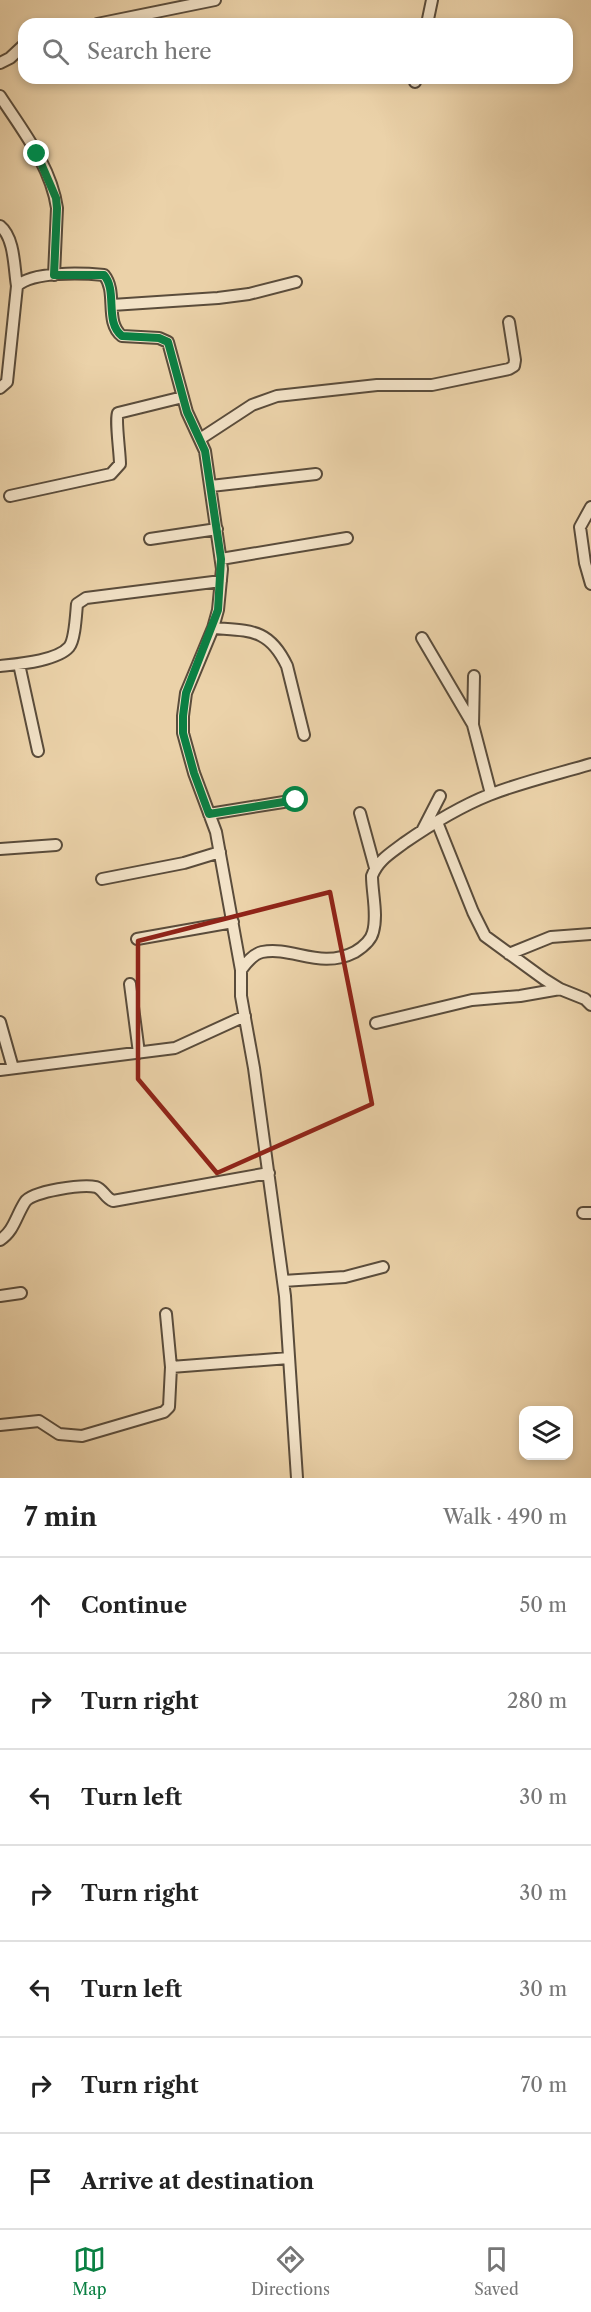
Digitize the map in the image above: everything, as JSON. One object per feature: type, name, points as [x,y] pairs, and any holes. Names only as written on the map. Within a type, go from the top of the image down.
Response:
[{"type":"street","points":[[126,18],[215,0]]},
{"type":"street","points":[[429,18],[432,0]]},
{"type":"street","points":[[0,63],[18,51]]},
{"type":"street","points":[[0,96],[37,154],[56,198],[54,275]]},
{"type":"street","points":[[0,226],[10,245],[17,286],[8,382],[0,388]]},
{"type":"street","points":[[17,286],[29,278],[54,275],[104,275],[109,284],[114,326],[117,332],[122,336],[159,338],[168,342],[191,423],[205,451],[221,559],[221,581],[218,610],[213,628],[186,693],[183,733],[216,832],[241,970],[241,996],[269,1173],[283,1281],[297,1478]]},
{"type":"street","points":[[112,306],[249,294],[296,282]]},
{"type":"street","points":[[200,439],[252,405],[277,396],[377,385],[432,385],[510,369],[515,360],[509,322]]},
{"type":"street","points":[[10,496],[111,474],[120,464],[116,421],[118,413],[183,397]]},
{"type":"street","points":[[211,486],[316,474]]},
{"type":"street","points":[[591,507],[580,527],[585,563],[591,584]]},
{"type":"street","points":[[150,539],[217,529]]},
{"type":"street","points":[[221,559],[347,538]]},
{"type":"street","points":[[0,666],[38,662],[69,647],[72,641],[77,604],[86,597],[221,581]]},
{"type":"street","points":[[213,628],[253,631],[269,640],[287,666],[304,735]]},
{"type":"street","points":[[422,638],[473,725],[491,794]]},
{"type":"street","points":[[20,664],[38,751]]},
{"type":"street","points":[[473,725],[474,676]]},
{"type":"street","points":[[241,970],[248,960],[262,952],[279,952],[321,959],[349,955],[360,949],[373,934],[372,876],[375,868],[385,857],[437,822],[491,794],[591,764]]},
{"type":"street","points":[[422,831],[440,796]]},
{"type":"street","points":[[209,814],[296,800]]},
{"type":"street","points":[[360,813],[375,868]]},
{"type":"street","points":[[437,822],[480,930],[485,936],[560,989],[585,999],[591,1005]]},
{"type":"street","points":[[0,849],[56,844]]},
{"type":"street","points":[[102,879],[184,863],[220,852]]},
{"type":"street","points":[[136,939],[233,922]]},
{"type":"street","points":[[509,954],[550,937],[591,934]]},
{"type":"street","points":[[130,984],[139,1053]]},
{"type":"street","points":[[376,1023],[472,1000],[520,996],[560,989]]},
{"type":"street","points":[[0,1070],[175,1048],[245,1016]]},
{"type":"street","points":[[0,1022],[13,1068]]},
{"type":"street","points":[[0,1240],[13,1228],[27,1198],[36,1194],[94,1187],[99,1188],[107,1199],[113,1201],[269,1173]]},
{"type":"street","points":[[283,1281],[345,1277],[383,1267]]},
{"type":"street","points":[[0,1296],[21,1293]]},
{"type":"street","points":[[0,1425],[39,1421],[59,1434],[82,1436],[164,1412],[169,1407],[171,1367],[166,1314]]},
{"type":"street","points":[[171,1367],[289,1358]]},
{"type":"highlighted area","points":[[330,892],[372,1104],[217,1173],[138,1079],[138,941]]},
{"type":"route","points":[[37,154],[56,198],[54,275],[104,275],[109,284],[114,326],[117,332],[122,336],[159,338],[168,342],[187,412],[205,451],[222,569],[218,610],[213,628],[186,693],[183,733],[209,814],[296,800]]}]
